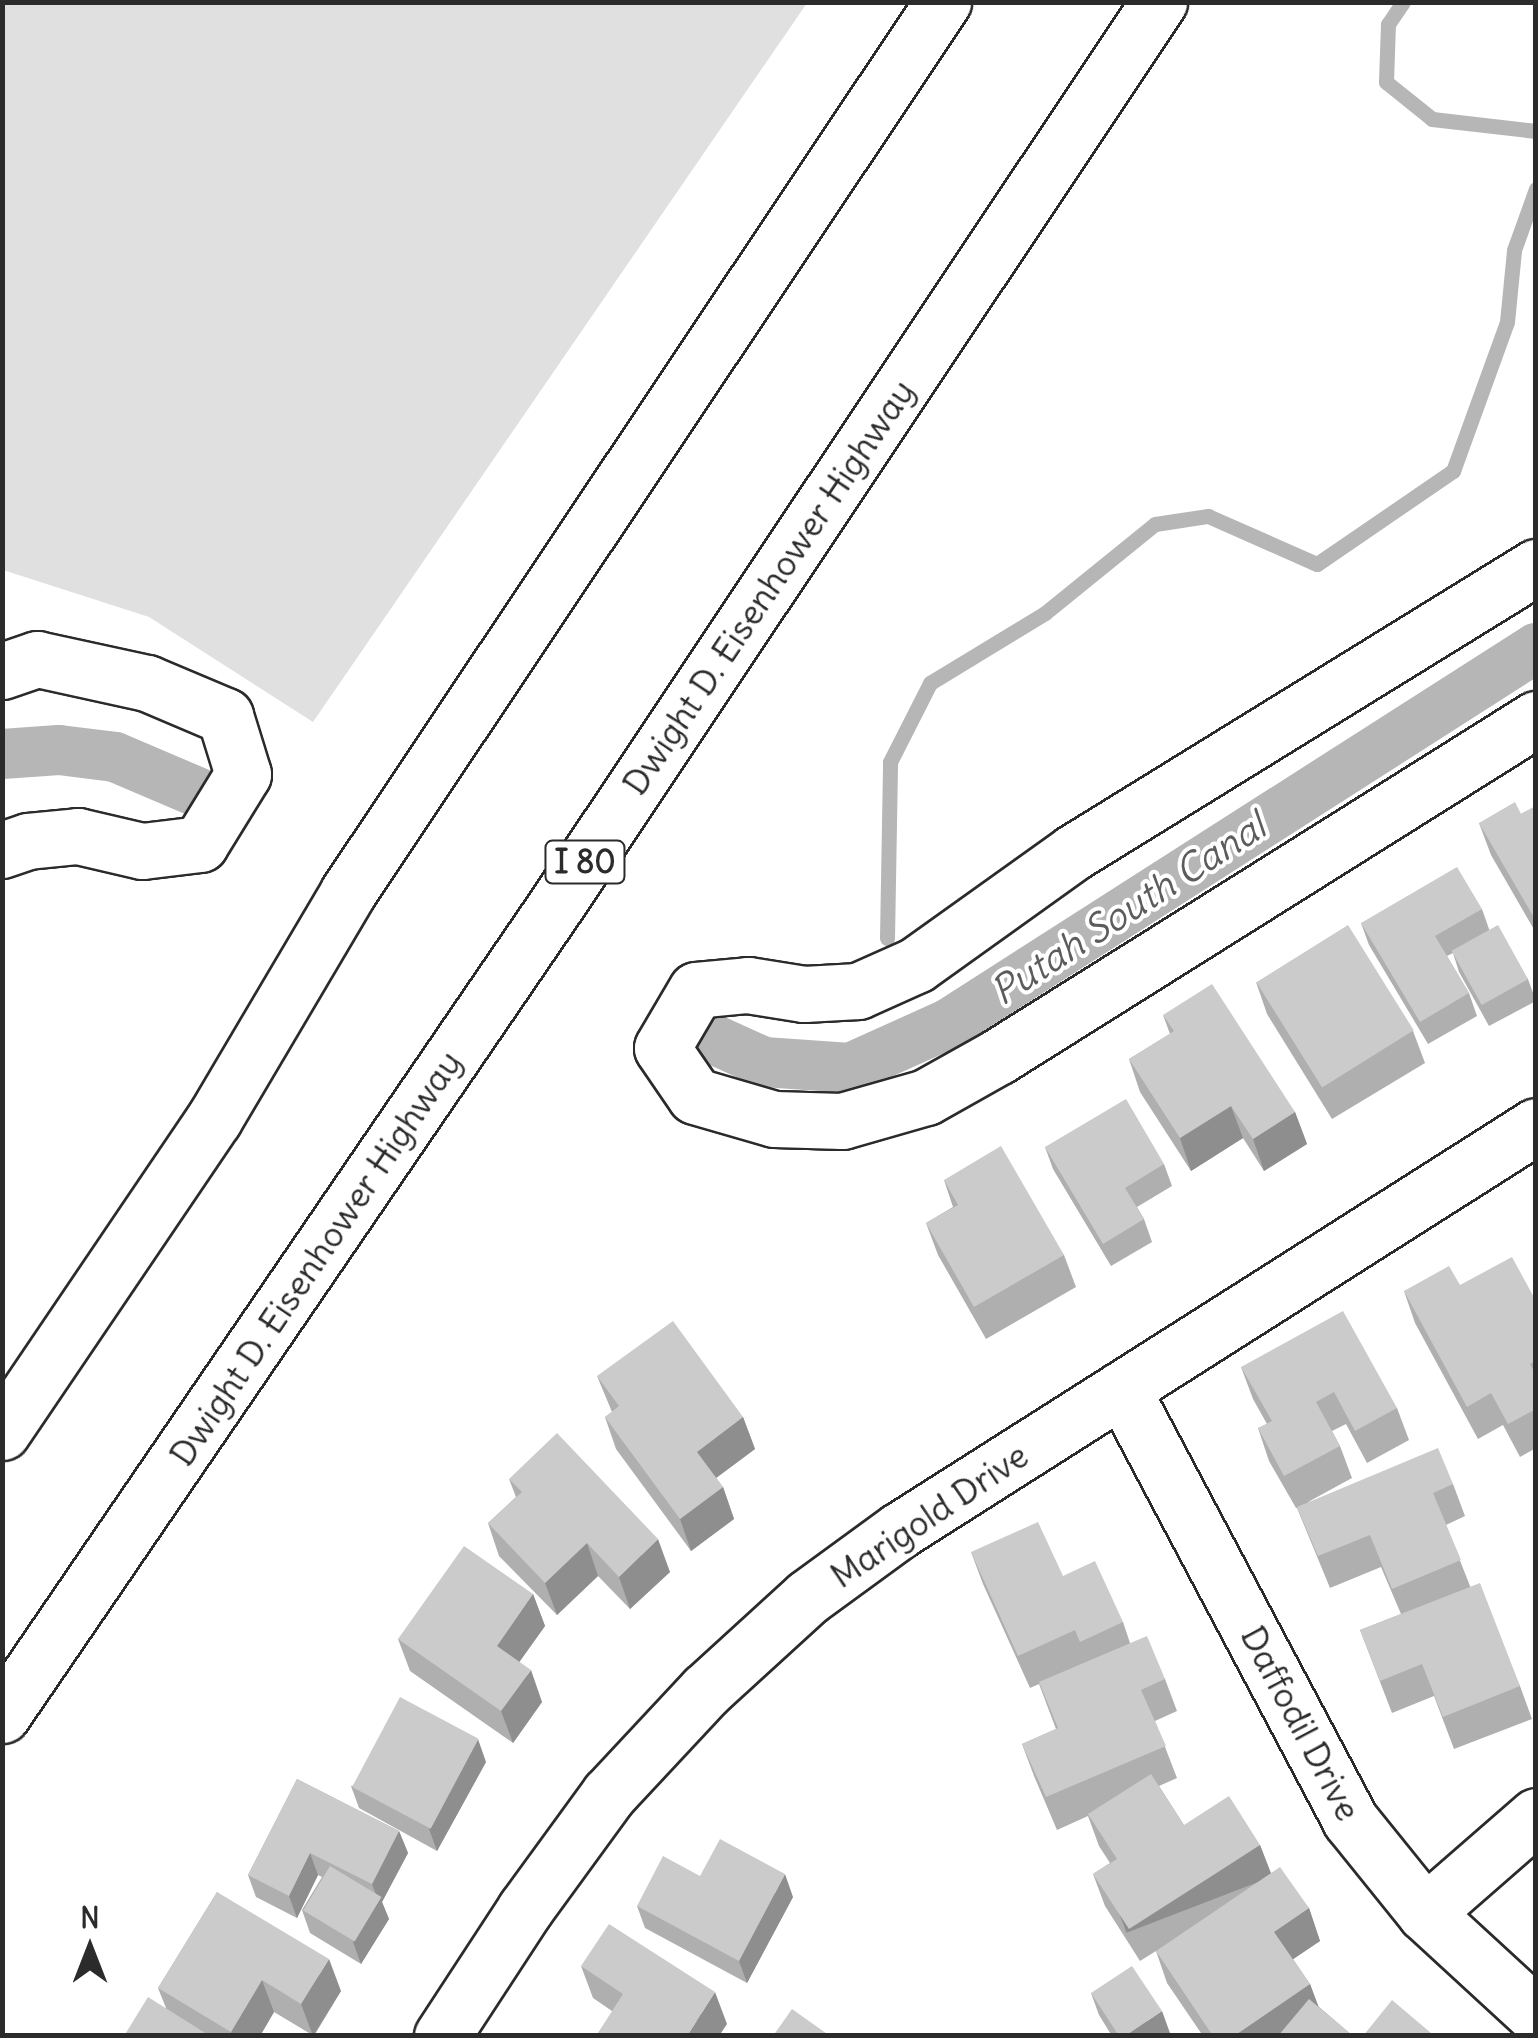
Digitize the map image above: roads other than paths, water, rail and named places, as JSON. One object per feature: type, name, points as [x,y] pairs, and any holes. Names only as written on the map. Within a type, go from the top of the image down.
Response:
[{"type":"main road","points":[[2,1432],[214,1119],[348,892],[943,2]]},
{"type":"main road","name":"Dwight D. Eisenhower Highway","points":[[2,1715],[571,882],[1158,2]]},
{"type":"main road","points":[[1536,567],[1074,852],[916,964],[858,991],[804,994],[748,984],[696,990],[662,1048],[695,1096],[774,1120],[842,1121],[926,1097],[999,1056],[1536,719]]},
{"type":"main road","points":[[2,671],[37,658],[148,684],[225,716],[242,774],[200,844],[142,851],[78,836],[28,841],[2,850]]},
{"type":"main road","name":"Marigold Drive","points":[[442,2036],[525,1909],[609,1794],[705,1691],[808,1597],[900,1530],[1536,1126]]},
{"type":"main road","name":"Daffodil Drive","points":[[1122,1389],[1350,1820],[1425,1914],[1536,2016]]},
{"type":"main road","points":[[1425,1914],[1536,1816]]},
{"type":"waterway","points":[[1403,2],[1388,24],[1386,82],[1432,119],[1536,131]]},
{"type":"waterway","points":[[887,938],[890,762],[930,683],[1045,613],[1155,524],[1208,516],[1317,564],[1453,471],[1507,322],[1514,250],[1536,189]]},
{"type":"waterway","name":"Putah South Canal","points":[[693,1030],[764,1062],[850,1068],[948,1024],[1536,648]]},
{"type":"waterway","name":"Putah South Canal","points":[[2,754],[59,750],[115,757],[211,798]]}]
